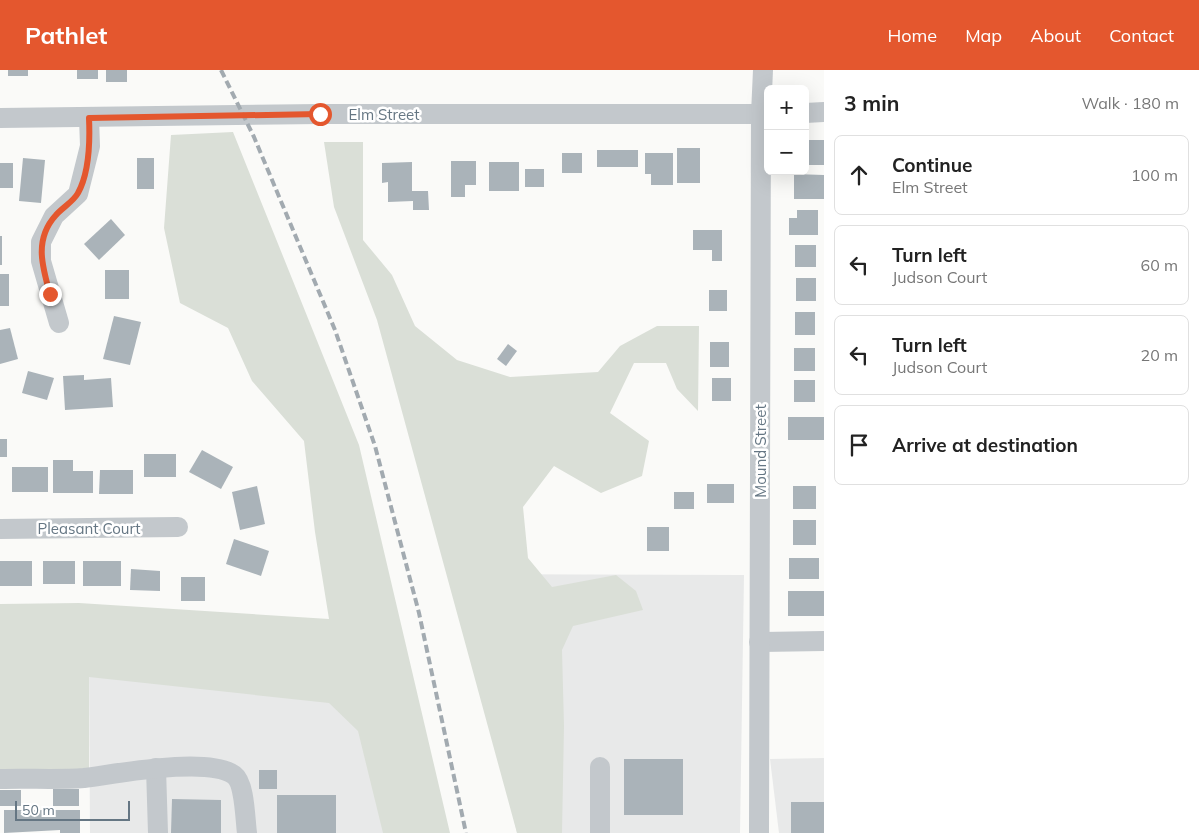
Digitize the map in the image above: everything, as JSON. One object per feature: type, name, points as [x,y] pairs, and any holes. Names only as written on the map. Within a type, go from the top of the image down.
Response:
[{"type":"street","name":"Mound Street","points":[[759,833],[763,70]]},
{"type":"street","points":[[809,113],[824,112]]},
{"type":"street","name":"Elm Street","points":[[0,118],[320,114],[764,114]]},
{"type":"street","points":[[59,323],[41,261],[42,242],[54,216],[78,194],[90,146],[89,118]]},
{"type":"street","name":"Pleasant Court","points":[[0,528],[178,527]]},
{"type":"street","points":[[759,642],[824,641]]},
{"type":"street","points":[[600,767],[600,833]]},
{"type":"street","points":[[156,768],[158,833]]},
{"type":"street","points":[[0,779],[83,778],[156,768],[219,768],[235,775],[241,787],[247,833]]},
{"type":"shaded area","points":[[233,132],[359,445],[450,833],[383,833],[358,731],[329,703],[89,677],[89,769],[0,770],[0,604],[79,603],[329,619],[315,532],[304,441],[252,381],[228,328],[180,303],[164,228],[171,135]]},
{"type":"shaded area","points":[[324,142],[363,142],[363,240],[392,275],[415,326],[457,360],[510,377],[598,372],[620,346],[657,326],[699,326],[698,411],[677,389],[666,363],[634,363],[610,413],[649,441],[642,476],[601,493],[554,466],[523,507],[528,558],[552,587],[616,575],[636,591],[643,610],[573,626],[562,650],[564,726],[562,833],[517,833],[377,320],[334,207]]},
{"type":"shaded area","points":[[460,574],[744,575],[740,833],[517,833]]},
{"type":"shaded area","points":[[383,668],[431,833],[90,833],[89,669]]},
{"type":"shaded area","points":[[824,758],[824,833],[779,833],[770,759]]},
{"type":"building","points":[[8,70],[28,70],[28,76],[8,76]]},
{"type":"building","points":[[77,70],[98,70],[98,79],[77,79]]},
{"type":"building","points":[[106,70],[127,70],[127,82],[106,82]]},
{"type":"building","points":[[809,140],[824,140],[824,165],[809,165]]},
{"type":"building","points":[[677,148],[700,148],[700,183],[677,183]]},
{"type":"building","points":[[597,150],[638,150],[638,167],[597,167]]},
{"type":"building","points":[[562,153],[582,153],[582,173],[562,173]]},
{"type":"building","points":[[645,153],[673,153],[673,185],[651,185],[651,174],[645,174]]},
{"type":"building","points":[[23,158],[45,160],[41,203],[19,201]]},
{"type":"building","points":[[137,158],[154,158],[154,189],[137,189]]},
{"type":"building","points":[[451,161],[476,161],[476,185],[465,185],[465,197],[451,197]]},
{"type":"building","points":[[412,162],[412,191],[428,191],[429,210],[413,210],[413,201],[388,202],[388,182],[382,183],[382,163]]},
{"type":"building","points":[[489,162],[519,162],[519,191],[489,191]]},
{"type":"building","points":[[0,163],[13,163],[13,188],[0,188]]},
{"type":"building","points":[[525,169],[544,169],[544,187],[525,187]]},
{"type":"building","points":[[794,175],[824,175],[824,199],[794,199]]},
{"type":"building","points":[[797,210],[818,210],[818,235],[789,235],[789,218],[797,218]]},
{"type":"building","points":[[111,219],[125,235],[99,260],[84,244]]},
{"type":"building","points":[[693,230],[722,230],[722,261],[712,261],[712,250],[693,250]]},
{"type":"building","points":[[0,236],[2,236],[2,265],[0,265]]},
{"type":"building","points":[[795,245],[816,245],[816,267],[795,267]]},
{"type":"building","points":[[105,270],[129,270],[129,299],[105,299]]},
{"type":"building","points":[[0,274],[9,274],[9,306],[0,306]]},
{"type":"building","points":[[796,278],[816,278],[816,301],[796,301]]},
{"type":"building","points":[[709,290],[727,290],[727,311],[709,311]]},
{"type":"building","points":[[795,312],[815,312],[815,335],[795,335]]},
{"type":"building","points":[[114,316],[141,322],[130,365],[103,359]]},
{"type":"building","points":[[10,328],[18,359],[0,364],[0,330]]},
{"type":"building","points":[[710,342],[729,342],[729,367],[710,367]]},
{"type":"building","points":[[508,344],[517,351],[506,366],[497,359]]},
{"type":"building","points":[[794,348],[815,348],[815,371],[794,371]]},
{"type":"building","points":[[28,371],[54,378],[47,400],[22,393]]},
{"type":"building","points":[[84,375],[84,380],[111,378],[113,407],[65,410],[63,376]]},
{"type":"building","points":[[712,378],[731,378],[731,401],[712,401]]},
{"type":"building","points":[[794,380],[815,380],[815,402],[794,402]]},
{"type":"building","points":[[788,417],[824,417],[824,440],[788,440]]},
{"type":"building","points":[[0,439],[7,439],[7,457],[0,457]]},
{"type":"building","points":[[202,450],[233,467],[221,489],[189,472]]},
{"type":"building","points":[[144,454],[176,454],[176,477],[144,477]]},
{"type":"building","points":[[53,460],[73,460],[73,471],[93,471],[93,493],[53,493]]},
{"type":"building","points":[[12,467],[48,467],[48,492],[12,492]]},
{"type":"building","points":[[100,470],[133,470],[133,494],[99,494]]},
{"type":"building","points":[[707,484],[734,484],[734,503],[707,503]]},
{"type":"building","points":[[257,486],[265,524],[240,530],[232,492]]},
{"type":"building","points":[[793,486],[816,486],[816,509],[793,509]]},
{"type":"building","points":[[674,492],[694,492],[694,509],[674,509]]},
{"type":"building","points":[[793,520],[816,520],[816,545],[793,545]]},
{"type":"building","points":[[647,527],[669,527],[669,551],[647,551]]},
{"type":"building","points":[[234,539],[269,551],[261,576],[226,564]]},
{"type":"building","points":[[789,558],[819,558],[819,579],[789,579]]},
{"type":"building","points":[[0,561],[32,561],[32,586],[0,586]]},
{"type":"building","points":[[43,561],[75,561],[75,584],[43,584]]},
{"type":"building","points":[[83,561],[121,561],[121,586],[83,586]]},
{"type":"building","points":[[131,569],[160,571],[160,591],[130,590]]},
{"type":"building","points":[[181,577],[205,577],[205,601],[181,601]]},
{"type":"building","points":[[788,591],[824,591],[824,616],[788,616]]},
{"type":"building","points":[[624,759],[683,759],[683,815],[624,815]]},
{"type":"building","points":[[259,770],[277,770],[277,789],[259,789]]},
{"type":"building","points":[[53,789],[79,789],[79,806],[53,806]]},
{"type":"building","points":[[0,790],[21,790],[21,806],[0,806]]},
{"type":"building","points":[[277,795],[336,795],[336,833],[277,833]]},
{"type":"building","points":[[172,799],[221,800],[221,833],[171,833]]},
{"type":"building","points":[[791,802],[824,802],[824,833],[791,833]]},
{"type":"building","points":[[4,810],[80,810],[80,833],[60,833],[60,830],[4,833]]},
{"type":"railway","points":[[221,70],[254,137],[335,330],[375,446],[419,613],[466,833]]},
{"type":"route","points":[[50,294],[41,261],[42,242],[54,216],[78,194],[90,146],[89,118],[320,114]]}]
